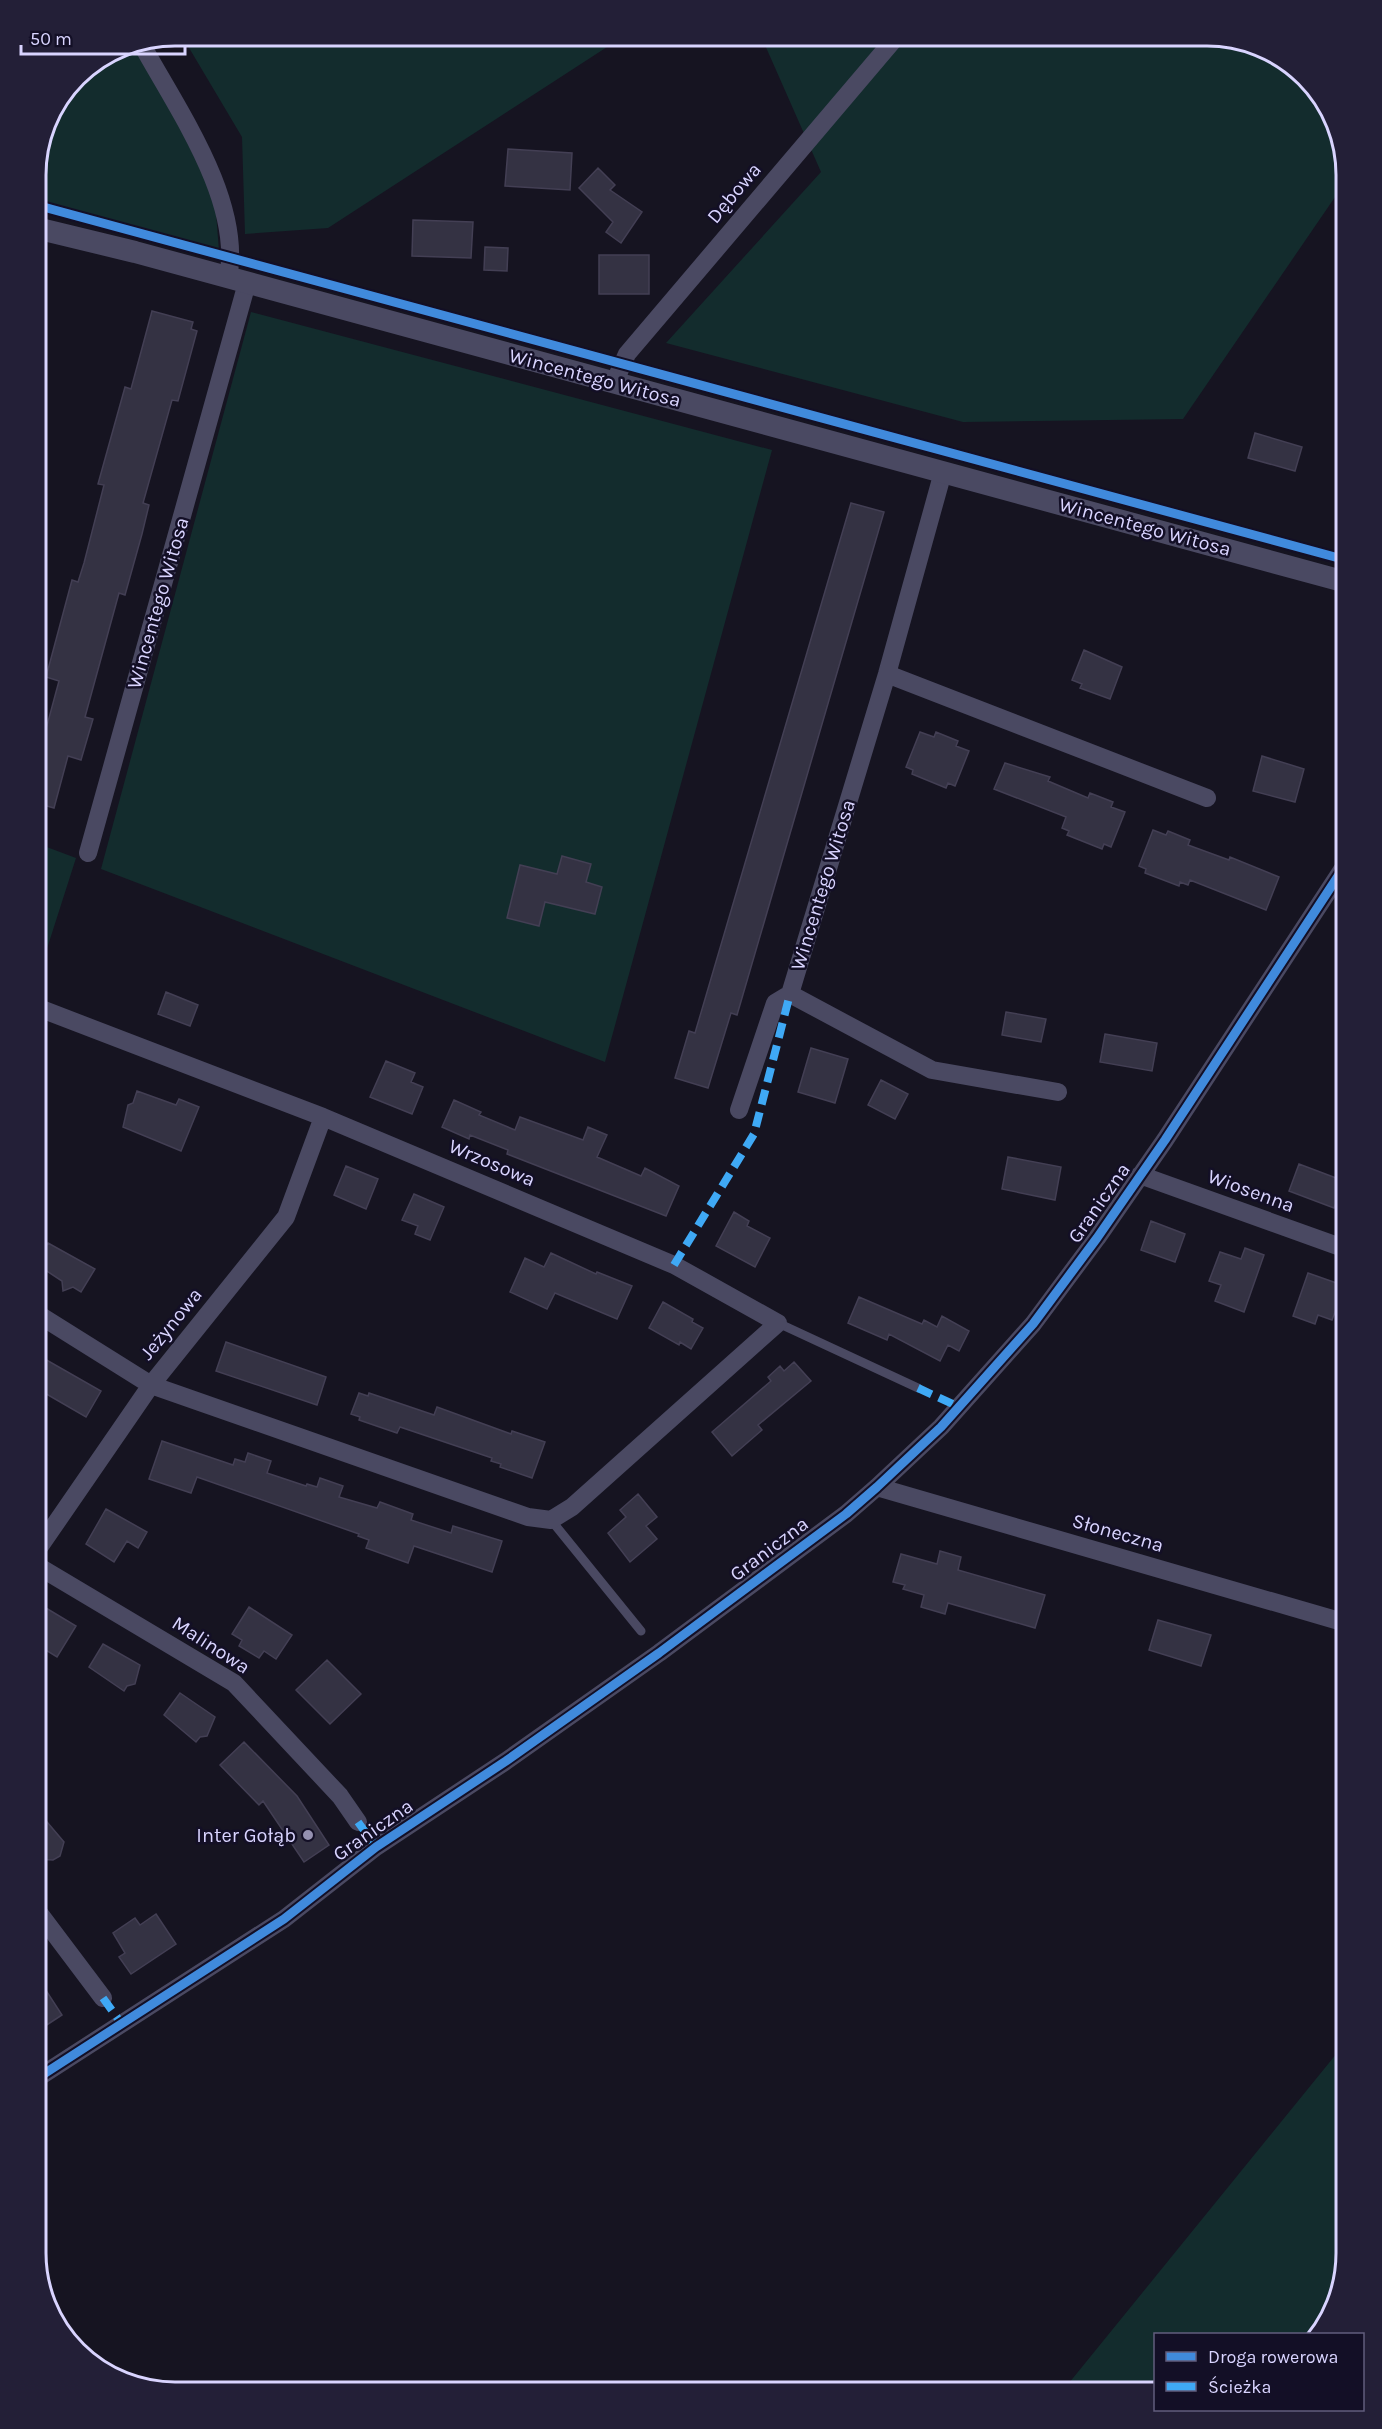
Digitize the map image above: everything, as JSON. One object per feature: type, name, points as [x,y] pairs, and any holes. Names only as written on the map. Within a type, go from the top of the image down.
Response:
[{"type":"street","name":"Dębowa","points":[[614,383],[627,354],[888,47]]},
{"type":"street","points":[[145,50],[213,175],[230,241],[237,281]]},
{"type":"street","name":"Wincentego Witosa","points":[[47,231],[1336,579]]},
{"type":"street","name":"Wincentego Witosa","points":[[88,853],[237,281]]},
{"type":"street","name":"Wincentego Witosa","points":[[739,1110],[775,1003],[790,994],[887,674],[943,472]]},
{"type":"street","points":[[887,674],[1206,798]]},
{"type":"street","name":"Graniczna","points":[[46,2072],[284,1919],[376,1847],[506,1761],[659,1653],[846,1514],[941,1428],[1033,1324],[1140,1175],[1336,879]]},
{"type":"street","name":"Wincentego Witosa","points":[[790,994],[932,1070],[1058,1092]]},
{"type":"street","name":"Wrzosowa","points":[[47,1011],[323,1117],[674,1265],[778,1323]]},
{"type":"street","name":"Jeżynowa","points":[[46,1537],[151,1386],[286,1217],[323,1117]]},
{"type":"street","name":"Wiosenna","points":[[1140,1175],[1336,1245]]},
{"type":"street","points":[[46,1320],[151,1386],[528,1517],[551,1520],[572,1508],[778,1323]]},
{"type":"street","name":"Słoneczna","points":[[877,1487],[1336,1620]]},
{"type":"street","name":"Malinowa","points":[[46,1571],[234,1683],[340,1796],[358,1822]]},
{"type":"street","points":[[46,1922],[103,1998]]},
{"type":"lane","name":"Wrzosowa","points":[[778,1323],[918,1388]]},
{"type":"lane","points":[[551,1520],[640,1631]]},
{"type":"green space","points":[[188,46],[608,46],[328,228],[245,234],[242,137]]},
{"type":"green space","points":[[766,47],[1215,47],[1248,53],[1264,60],[1292,78],[1304,90],[1322,118],[1329,134],[1336,175],[1336,196],[1183,419],[963,422],[666,343],[821,172]]},
{"type":"green space","points":[[148,50],[213,175],[219,251],[47,203],[47,167],[56,126],[78,90],[104,68],[126,56]]},
{"type":"green space","points":[[251,312],[772,450],[605,1062],[101,869]]},
{"type":"green space","points":[[47,847],[76,858],[47,950]]},
{"type":"green space","points":[[1336,2054],[1336,2254],[1326,2303],[1308,2333],[1154,2333],[1154,2382],[1070,2382]]},
{"type":"building","points":[[508,149],[572,153],[570,190],[505,186]]},
{"type":"building","points":[[598,168],[615,185],[610,190],[642,212],[621,243],[606,232],[613,222],[579,188]]},
{"type":"building","points":[[413,220],[473,222],[471,258],[412,256]]},
{"type":"building","points":[[485,247],[508,248],[507,271],[484,270]]},
{"type":"building","points":[[599,255],[649,255],[649,294],[599,294]]},
{"type":"building","points":[[152,311],[193,322],[191,329],[197,331],[178,401],[172,400],[143,503],[149,505],[142,534],[125,595],[119,593],[85,717],[93,719],[81,760],[68,756],[54,808],[47,806],[47,726],[59,681],[47,677],[47,674],[72,580],[78,582],[84,563],[104,485],[98,484],[125,387],[131,389]]},
{"type":"building","points":[[1255,433],[1302,447],[1295,471],[1248,458]]},
{"type":"building","points":[[851,503],[884,512],[737,1015],[731,1013],[708,1088],[675,1078],[689,1031],[695,1033]]},
{"type":"building","points":[[1084,650],[1122,667],[1110,699],[1080,688],[1082,684],[1072,680]]},
{"type":"building","points":[[920,732],[934,737],[936,732],[958,741],[956,746],[969,751],[955,786],[948,783],[946,788],[912,774],[913,770],[906,767]]},
{"type":"building","points":[[1262,756],[1304,769],[1295,802],[1253,791]]},
{"type":"building","points":[[1005,763],[1050,777],[1048,781],[1088,798],[1090,793],[1113,802],[1111,807],[1125,812],[1111,847],[1104,844],[1102,849],[1067,835],[1069,831],[1062,828],[1066,817],[994,789]]},
{"type":"building","points":[[1153,830],[1166,835],[1168,831],[1190,840],[1188,845],[1229,860],[1230,857],[1279,877],[1266,910],[1190,880],[1188,885],[1180,882],[1179,886],[1145,873],[1146,869],[1139,866]]},
{"type":"building","points":[[562,856],[591,864],[586,882],[602,887],[595,914],[545,902],[539,926],[507,918],[520,865],[557,874]]},
{"type":"building","points":[[166,992],[198,1005],[190,1026],[158,1014]]},
{"type":"building","points":[[1006,1012],[1046,1019],[1041,1042],[1002,1035]]},
{"type":"building","points":[[1105,1034],[1157,1043],[1152,1071],[1100,1062]]},
{"type":"building","points":[[811,1048],[848,1059],[835,1103],[798,1092]]},
{"type":"building","points":[[386,1061],[415,1073],[411,1082],[423,1087],[412,1114],[370,1097]]},
{"type":"building","points":[[881,1080],[908,1094],[895,1119],[868,1105]]},
{"type":"building","points":[[137,1091],[176,1105],[179,1099],[199,1107],[181,1151],[123,1127],[128,1105],[133,1103]]},
{"type":"building","points":[[454,1100],[481,1112],[479,1115],[515,1130],[520,1117],[583,1140],[588,1127],[607,1135],[597,1157],[641,1176],[645,1168],[679,1186],[666,1216],[507,1154],[508,1150],[470,1135],[469,1139],[442,1127]]},
{"type":"building","points":[[1008,1157],[1061,1167],[1055,1200],[1002,1189]]},
{"type":"building","points":[[1299,1164],[1336,1178],[1334,1208],[1289,1191]]},
{"type":"building","points":[[346,1166],[378,1179],[366,1209],[334,1195]]},
{"type":"building","points":[[414,1194],[444,1207],[430,1240],[415,1234],[418,1226],[402,1220]]},
{"type":"building","points":[[734,1212],[749,1221],[747,1226],[770,1238],[755,1267],[716,1246]]},
{"type":"building","points":[[1151,1221],[1185,1234],[1175,1262],[1141,1250]]},
{"type":"building","points":[[48,1243],[95,1269],[81,1292],[73,1287],[63,1291],[62,1281],[46,1271]]},
{"type":"building","points":[[1245,1248],[1264,1255],[1244,1312],[1215,1301],[1221,1285],[1209,1281],[1220,1252],[1241,1259]]},
{"type":"building","points":[[551,1253],[596,1274],[597,1272],[632,1286],[617,1319],[555,1293],[547,1309],[510,1292],[525,1258],[544,1267]]},
{"type":"building","points":[[1308,1273],[1336,1283],[1336,1310],[1332,1320],[1318,1315],[1315,1324],[1293,1316]]},
{"type":"building","points":[[859,1297],[922,1324],[924,1320],[937,1327],[942,1316],[969,1331],[959,1351],[948,1345],[940,1361],[889,1334],[887,1340],[848,1323]]},
{"type":"building","points":[[663,1302],[693,1319],[692,1322],[703,1328],[691,1349],[649,1328]]},
{"type":"building","points":[[226,1342],[326,1377],[317,1405],[216,1371]]},
{"type":"building","points":[[46,1360],[101,1391],[86,1417],[46,1394]]},
{"type":"building","points":[[794,1362],[811,1381],[758,1425],[762,1430],[732,1456],[712,1432],[771,1381],[768,1377],[780,1366],[784,1371]]},
{"type":"building","points":[[359,1393],[368,1396],[369,1393],[434,1415],[437,1407],[511,1434],[512,1431],[545,1442],[532,1478],[500,1467],[501,1464],[491,1461],[492,1458],[400,1427],[397,1433],[359,1420],[360,1417],[351,1414]]},
{"type":"building","points":[[162,1441],[233,1465],[235,1459],[245,1462],[248,1453],[271,1461],[267,1473],[306,1486],[307,1484],[317,1487],[320,1478],[343,1486],[339,1497],[377,1508],[380,1502],[413,1514],[411,1520],[451,1533],[453,1526],[502,1541],[492,1572],[414,1546],[408,1563],[366,1548],[369,1540],[358,1536],[359,1534],[197,1477],[191,1493],[149,1479]]},
{"type":"building","points":[[638,1494],[657,1517],[646,1526],[657,1539],[630,1562],[608,1533],[626,1517],[620,1510]]},
{"type":"building","points":[[106,1509],[147,1532],[138,1548],[127,1541],[114,1562],[86,1544]]},
{"type":"building","points":[[940,1551],[961,1557],[958,1570],[1045,1595],[1035,1628],[948,1603],[945,1614],[921,1607],[924,1595],[903,1589],[905,1585],[893,1582],[901,1554],[937,1564]]},
{"type":"building","points":[[249,1607],[292,1635],[276,1659],[264,1651],[259,1658],[239,1646],[242,1640],[232,1634]]},
{"type":"building","points":[[46,1608],[76,1626],[57,1657],[46,1650]]},
{"type":"building","points":[[1158,1620],[1211,1635],[1201,1666],[1149,1650]]},
{"type":"building","points":[[103,1644],[140,1665],[135,1684],[127,1686],[124,1691],[89,1667]]},
{"type":"building","points":[[327,1660],[361,1694],[330,1724],[296,1690]]},
{"type":"building","points":[[180,1693],[215,1717],[207,1736],[200,1737],[196,1742],[164,1715]]},
{"type":"building","points":[[244,1742],[297,1796],[329,1845],[304,1862],[263,1801],[259,1805],[220,1765]]},
{"type":"building","points":[[46,1821],[64,1842],[60,1856],[53,1860],[46,1860]]},
{"type":"building","points":[[156,1914],[176,1944],[131,1974],[119,1957],[125,1953],[113,1933],[135,1918],[140,1925]]},
{"type":"building","points":[[46,1991],[62,2015],[46,2025]]},
{"type":"marked path","points":[[674,1265],[754,1134],[790,994]]},
{"type":"marked path","points":[[918,1388],[959,1407]]},
{"type":"marked path","points":[[358,1822],[376,1847]]},
{"type":"marked path","points":[[103,1998],[121,2023]]},
{"type":"cycle path","points":[[47,208],[1336,557]]},
{"type":"cycle path","points":[[46,2072],[284,1919],[376,1847],[506,1761],[659,1653],[846,1514],[877,1487],[941,1427],[1033,1324],[1097,1238],[1165,1140],[1336,879]]},
{"type":"place","name":"Inter Gołąb","points":[[308,1835]]}]
